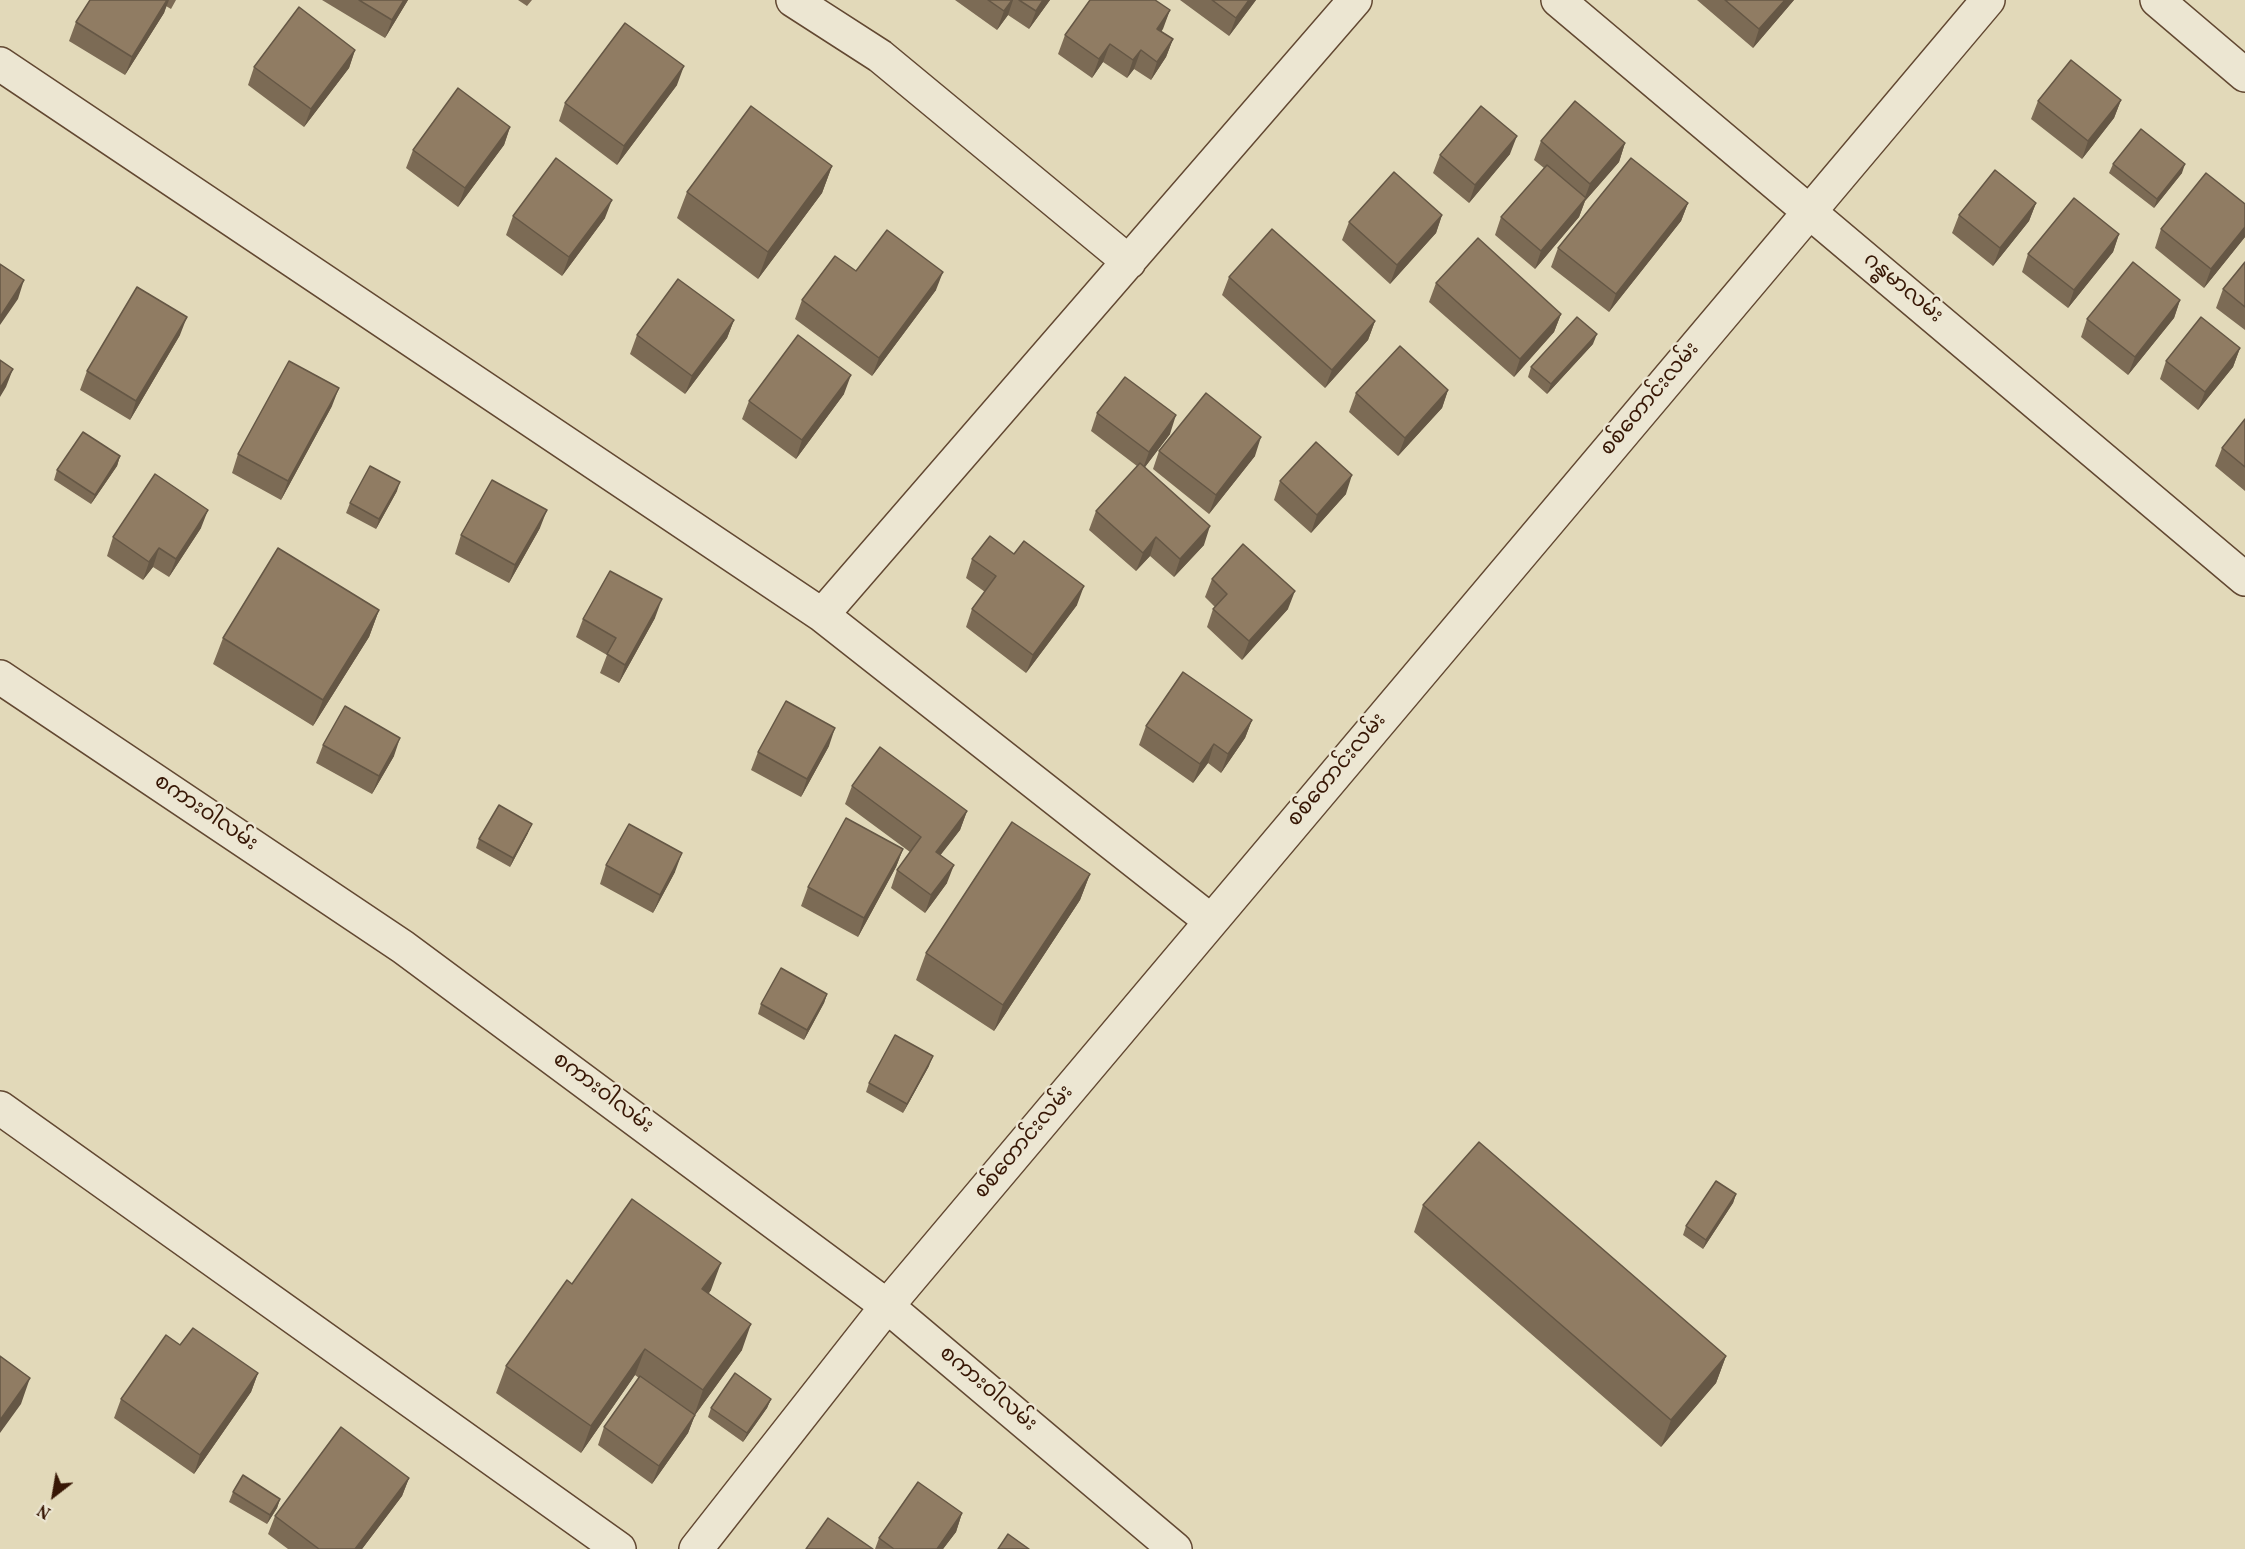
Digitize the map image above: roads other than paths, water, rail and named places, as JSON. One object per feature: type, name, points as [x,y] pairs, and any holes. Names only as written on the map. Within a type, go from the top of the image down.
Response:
[{"type":"street","points":[[793,0],[880,56],[1129,262]]},
{"type":"street","points":[[822,615],[1355,0]]},
{"type":"street","name":"ဂန္ဓမာလမ်း","points":[[1558,0],[2245,579]]},
{"type":"street","name":"စစ်တောင်းလမ်း","points":[[696,1549],[887,1306],[1988,0]]},
{"type":"street","points":[[2157,0],[2245,75]]},
{"type":"street","points":[[0,64],[822,615],[1211,921]]},
{"type":"street","name":"စကားဝါလမ်း","points":[[0,677],[403,947],[887,1306],[1175,1549]]},
{"type":"street","points":[[0,1108],[619,1549]]}]
